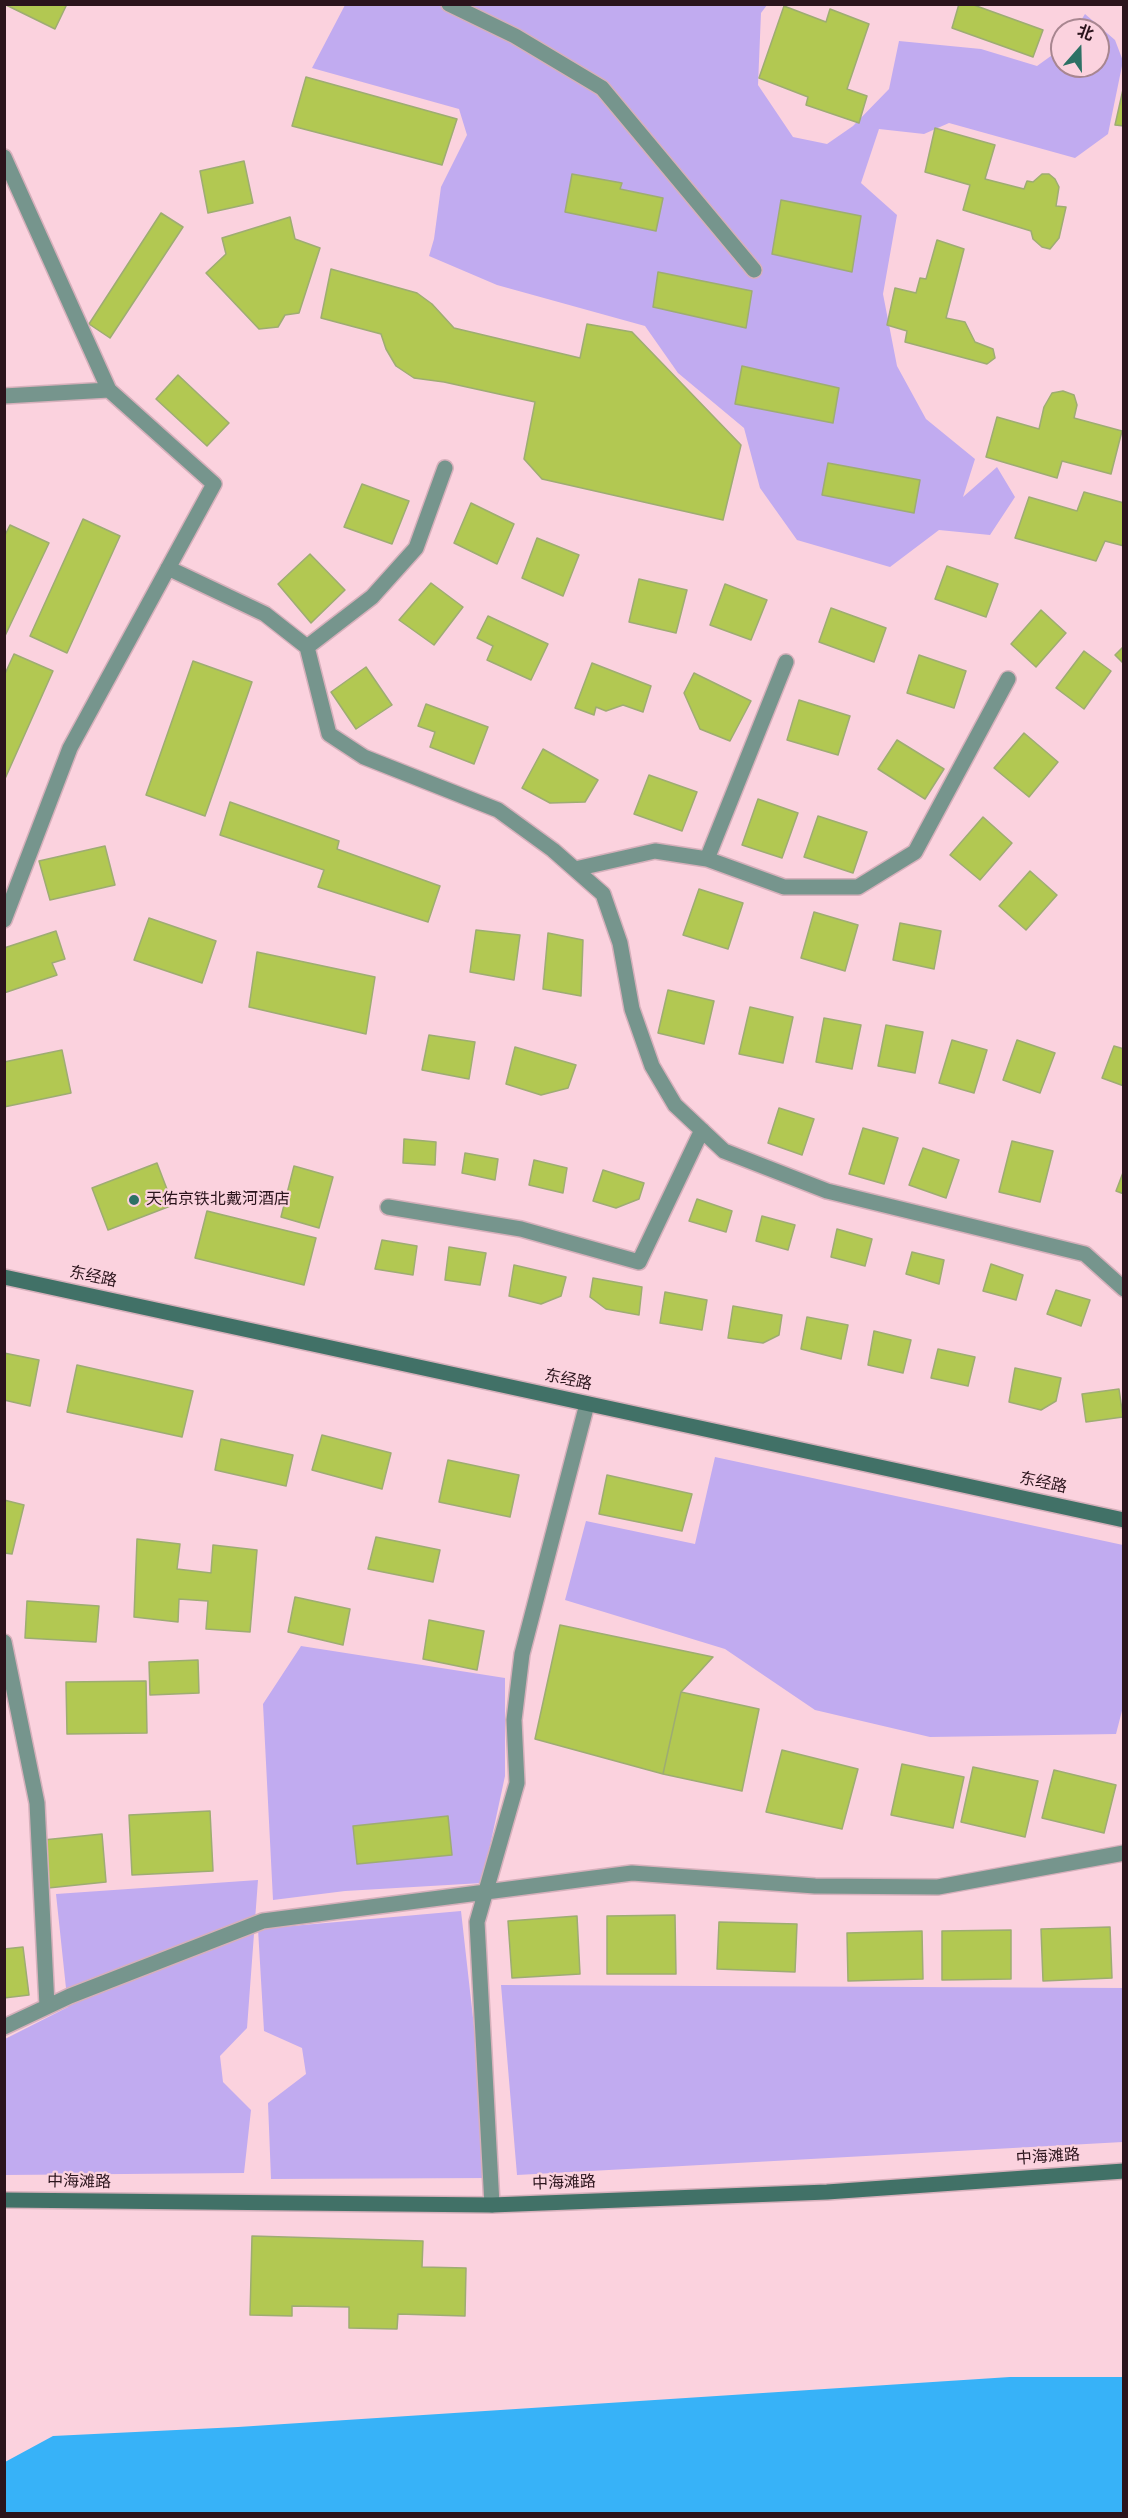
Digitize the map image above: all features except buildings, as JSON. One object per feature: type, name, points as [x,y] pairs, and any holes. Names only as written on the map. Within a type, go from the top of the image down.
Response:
[{"type":"main road","name":"东经路","points":[[4,1277],[1124,1520]]},
{"type":"main road","name":"中海滩路","points":[[4,2200],[492,2205],[827,2192],[1124,2171]]},
{"type":"street","points":[[449,4],[515,36],[602,88],[753,270]]},
{"type":"street","points":[[4,157],[109,390],[214,484],[70,748],[4,920]]},
{"type":"street","points":[[4,396],[109,390]]},
{"type":"street","points":[[307,647],[372,597],[416,548],[445,468]]},
{"type":"street","points":[[168,568],[265,614],[307,647],[328,734],[364,757],[498,810],[553,850],[603,894],[620,943],[632,1009],[652,1066],[675,1105],[724,1151],[827,1191],[1085,1254],[1124,1289]]},
{"type":"street","points":[[707,859],[786,662]]},
{"type":"street","points":[[575,869],[655,851],[707,859],[784,887],[858,887],[915,852],[1008,679]]},
{"type":"street","points":[[387,1207],[521,1229],[639,1262],[702,1130]]},
{"type":"street","points":[[492,2205],[477,1922],[517,1783],[514,1720],[522,1654],[587,1404]]},
{"type":"street","points":[[4,1642],[37,1803],[47,2006]]},
{"type":"street","points":[[4,2027],[47,2006],[263,1921],[632,1874],[815,1886],[938,1887],[1124,1853]]},
{"type":"shaded area","points":[[345,5],[767,5],[761,13],[758,85],[793,137],[827,144],[853,126],[889,89],[899,41],[981,49],[1037,66],[1050,57],[1050,78],[1110,78],[1110,36],[1115,40],[1123,61],[1108,134],[1075,158],[949,123],[924,134],[879,129],[861,183],[897,215],[883,294],[897,366],[926,419],[975,459],[963,497],[997,467],[1015,497],[990,535],[939,530],[890,567],[797,540],[760,488],[744,428],[678,373],[645,326],[497,285],[429,256],[434,239],[441,187],[467,135],[459,109],[312,68]]},
{"type":"shaded area","points":[[715,1457],[1123,1545],[1124,1703],[1116,1734],[930,1737],[815,1710],[725,1649],[565,1600],[586,1521],[695,1544]]},
{"type":"shaded area","points":[[301,1646],[505,1678],[505,1776],[482,1883],[345,1891],[273,1900],[263,1704]]},
{"type":"shaded area","points":[[258,1880],[247,2028],[220,2056],[223,2082],[251,2110],[244,2173],[5,2175],[5,2039],[68,2007],[56,1894]]},
{"type":"shaded area","points":[[461,1911],[491,2178],[271,2179],[268,2103],[306,2074],[302,2048],[264,2031],[258,1929]]},
{"type":"shaded area","points":[[501,1985],[1123,1988],[1123,2142],[517,2175]]},
{"type":"water","points":[[1010,2377],[1123,2377],[1123,2513],[5,2513],[5,2462],[53,2436],[238,2427]]},
{"type":"place","name":"天佑京铁北戴河酒店","points":[[134,1200]]}]
